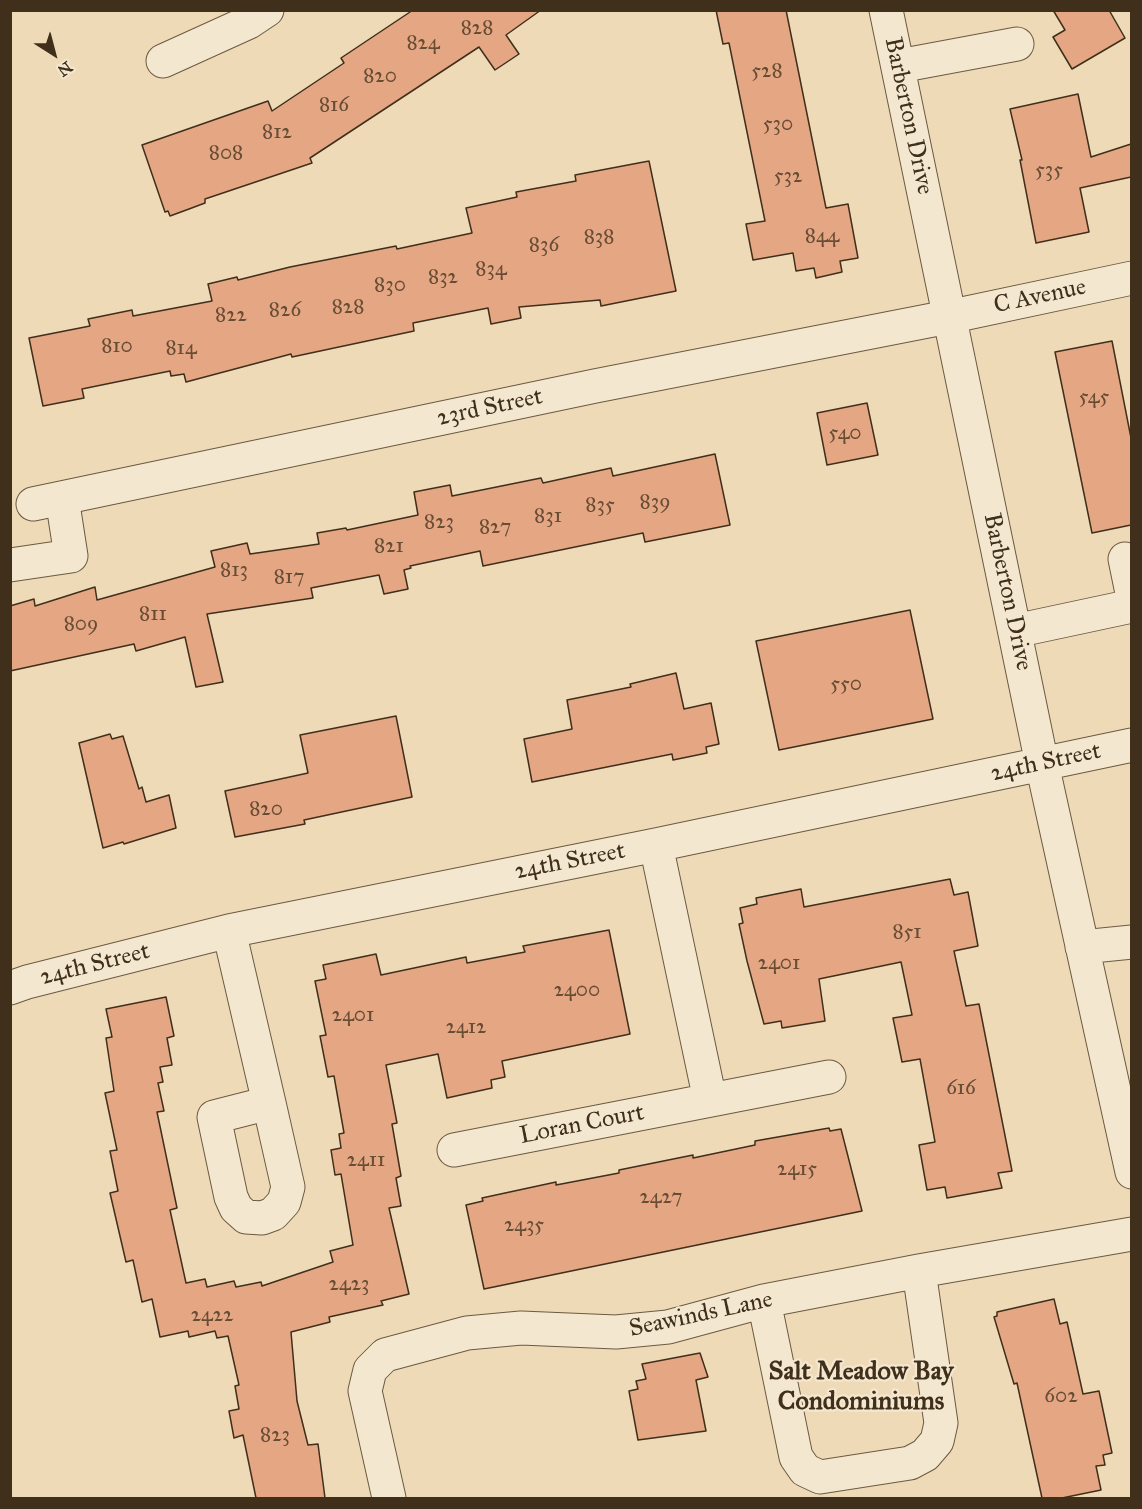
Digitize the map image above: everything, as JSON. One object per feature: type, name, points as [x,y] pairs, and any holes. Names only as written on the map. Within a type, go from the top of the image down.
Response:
[{"type":"street","points":[[163,61],[249,22],[267,10]]},
{"type":"street","name":"Barberton Drive","points":[[886,10],[1042,764],[1082,947],[1125,1107],[1131,1172]]},
{"type":"street","points":[[899,66],[1017,44]]},
{"type":"street","name":"C Avenue","points":[[948,317],[1131,278]]},
{"type":"street","name":"23rd Street","points":[[10,565],[71,556],[48,501],[596,386],[948,317]]},
{"type":"street","points":[[1125,559],[1131,593]]},
{"type":"street","points":[[1015,631],[1131,606]]},
{"type":"street","name":"24th Street","points":[[10,988],[229,931],[656,845],[1131,745]]},
{"type":"street","points":[[656,845],[710,1100]]},
{"type":"street","points":[[229,931],[269,1103]]},
{"type":"street","points":[[1082,947],[1131,942]]},
{"type":"street","name":"Loran Court","points":[[454,1150],[829,1077]]},
{"type":"street","name":"Seawinds Lane","points":[[389,1498],[365,1391],[370,1370],[385,1355],[467,1333],[521,1328],[616,1332],[668,1327],[764,1301],[1131,1234]]},
{"type":"street","points":[[764,1301],[796,1457],[805,1470],[820,1477],[910,1463],[925,1455],[937,1441],[940,1424],[919,1271]]},
{"type":"building","points":[[413,10],[541,10],[506,35],[519,54],[495,70],[479,47],[310,158],[312,163],[205,199],[205,203],[170,216],[168,211],[165,212],[142,145],[268,101],[272,111],[344,63],[341,58]]},
{"type":"building","points":[[716,10],[786,10],[826,208],[848,204],[858,258],[840,261],[842,272],[816,278],[814,268],[796,271],[793,253],[753,260],[746,224],[765,221],[729,43],[723,44]]},
{"type":"building","points":[[1053,10],[1109,10],[1125,38],[1072,69],[1053,37],[1065,30]]},
{"type":"building","points":[[1078,94],[1091,157],[1131,144],[1131,177],[1080,188],[1089,232],[1036,243],[1020,160],[1022,160],[1010,109]]},
{"type":"building","points":[[649,161],[676,291],[601,306],[600,300],[519,307],[521,318],[491,324],[488,308],[413,323],[414,331],[292,357],[291,354],[186,382],[184,374],[171,376],[170,371],[82,389],[84,398],[43,406],[29,338],[90,326],[88,319],[132,310],[133,316],[212,301],[208,284],[237,277],[238,280],[290,267],[396,246],[397,249],[472,233],[466,208],[517,197],[516,192],[576,181],[575,175]]},
{"type":"building","points":[[1112,341],[1131,438],[1131,525],[1092,533],[1055,352]]},
{"type":"building","points":[[867,403],[878,455],[827,465],[817,413]]},
{"type":"building","points":[[715,454],[730,525],[645,542],[643,533],[483,566],[480,551],[410,566],[411,568],[404,570],[408,589],[384,594],[379,575],[311,588],[313,598],[207,614],[223,682],[196,687],[185,637],[136,651],[134,644],[10,671],[10,606],[34,599],[35,606],[95,587],[97,600],[215,567],[211,551],[247,543],[250,554],[319,544],[317,533],[346,528],[347,530],[418,515],[414,492],[450,485],[452,496],[541,478],[543,483],[611,468],[613,476]]},
{"type":"building","points":[[910,610],[933,719],[779,750],[756,641]]},
{"type":"building","points":[[676,673],[684,709],[711,703],[719,744],[706,747],[707,753],[673,760],[672,754],[532,782],[524,739],[572,729],[567,700],[631,687],[630,684]]},
{"type":"building","points":[[396,716],[412,797],[304,820],[305,824],[235,837],[225,791],[308,773],[300,735]]},
{"type":"building","points":[[110,734],[112,739],[123,736],[139,789],[142,787],[146,802],[169,795],[176,828],[103,848],[79,743]]},
{"type":"building","points":[[950,879],[954,895],[968,892],[978,946],[954,951],[966,1006],[979,1004],[1012,1171],[998,1173],[1002,1188],[947,1198],[945,1187],[927,1190],[919,1145],[935,1142],[920,1059],[902,1062],[893,1018],[912,1015],[901,962],[819,979],[825,1021],[782,1028],[781,1021],[764,1024],[739,924],[743,923],[740,908],[757,904],[756,898],[801,889],[804,907]]},
{"type":"building","points":[[609,930],[630,1034],[502,1061],[505,1077],[491,1080],[492,1088],[447,1098],[438,1054],[386,1065],[397,1123],[392,1124],[401,1176],[396,1178],[401,1206],[389,1208],[409,1294],[381,1301],[383,1305],[329,1317],[330,1322],[291,1332],[297,1401],[308,1445],[318,1444],[325,1498],[256,1498],[243,1435],[234,1438],[229,1411],[239,1409],[235,1386],[239,1385],[228,1336],[217,1338],[215,1331],[189,1337],[188,1331],[160,1337],[152,1299],[142,1302],[133,1260],[126,1262],[110,1193],[118,1191],[110,1151],[117,1150],[105,1093],[114,1091],[106,1038],[112,1037],[106,1009],[166,997],[174,1036],[167,1038],[172,1065],[160,1067],[163,1082],[158,1083],[164,1111],[157,1112],[177,1208],[170,1210],[186,1283],[205,1279],[207,1287],[234,1281],[236,1287],[261,1282],[262,1286],[333,1262],[330,1251],[353,1245],[341,1174],[335,1175],[331,1150],[341,1148],[339,1134],[344,1133],[334,1076],[328,1077],[320,1036],[326,1035],[315,981],[326,979],[323,965],[376,954],[381,975],[466,957],[467,963],[525,952],[523,946]]},
{"type":"building","points":[[829,1128],[830,1131],[841,1129],[862,1211],[484,1289],[466,1205],[483,1201],[482,1198],[556,1182],[556,1185],[619,1173],[619,1170],[693,1155],[693,1158],[755,1145],[755,1141]]},
{"type":"building","points":[[1054,1299],[1060,1324],[1067,1322],[1083,1394],[1099,1391],[1112,1453],[1103,1455],[1105,1465],[1096,1466],[1101,1490],[1062,1498],[1042,1498],[1017,1383],[1014,1384],[994,1317],[997,1316],[997,1312]]},
{"type":"building","points":[[700,1353],[708,1377],[696,1380],[706,1431],[638,1440],[629,1391],[638,1389],[636,1381],[646,1379],[642,1364]]},
{"type":"district","name":"Salt Meadow Bay Condominiums","points":[[861,1388]]}]
